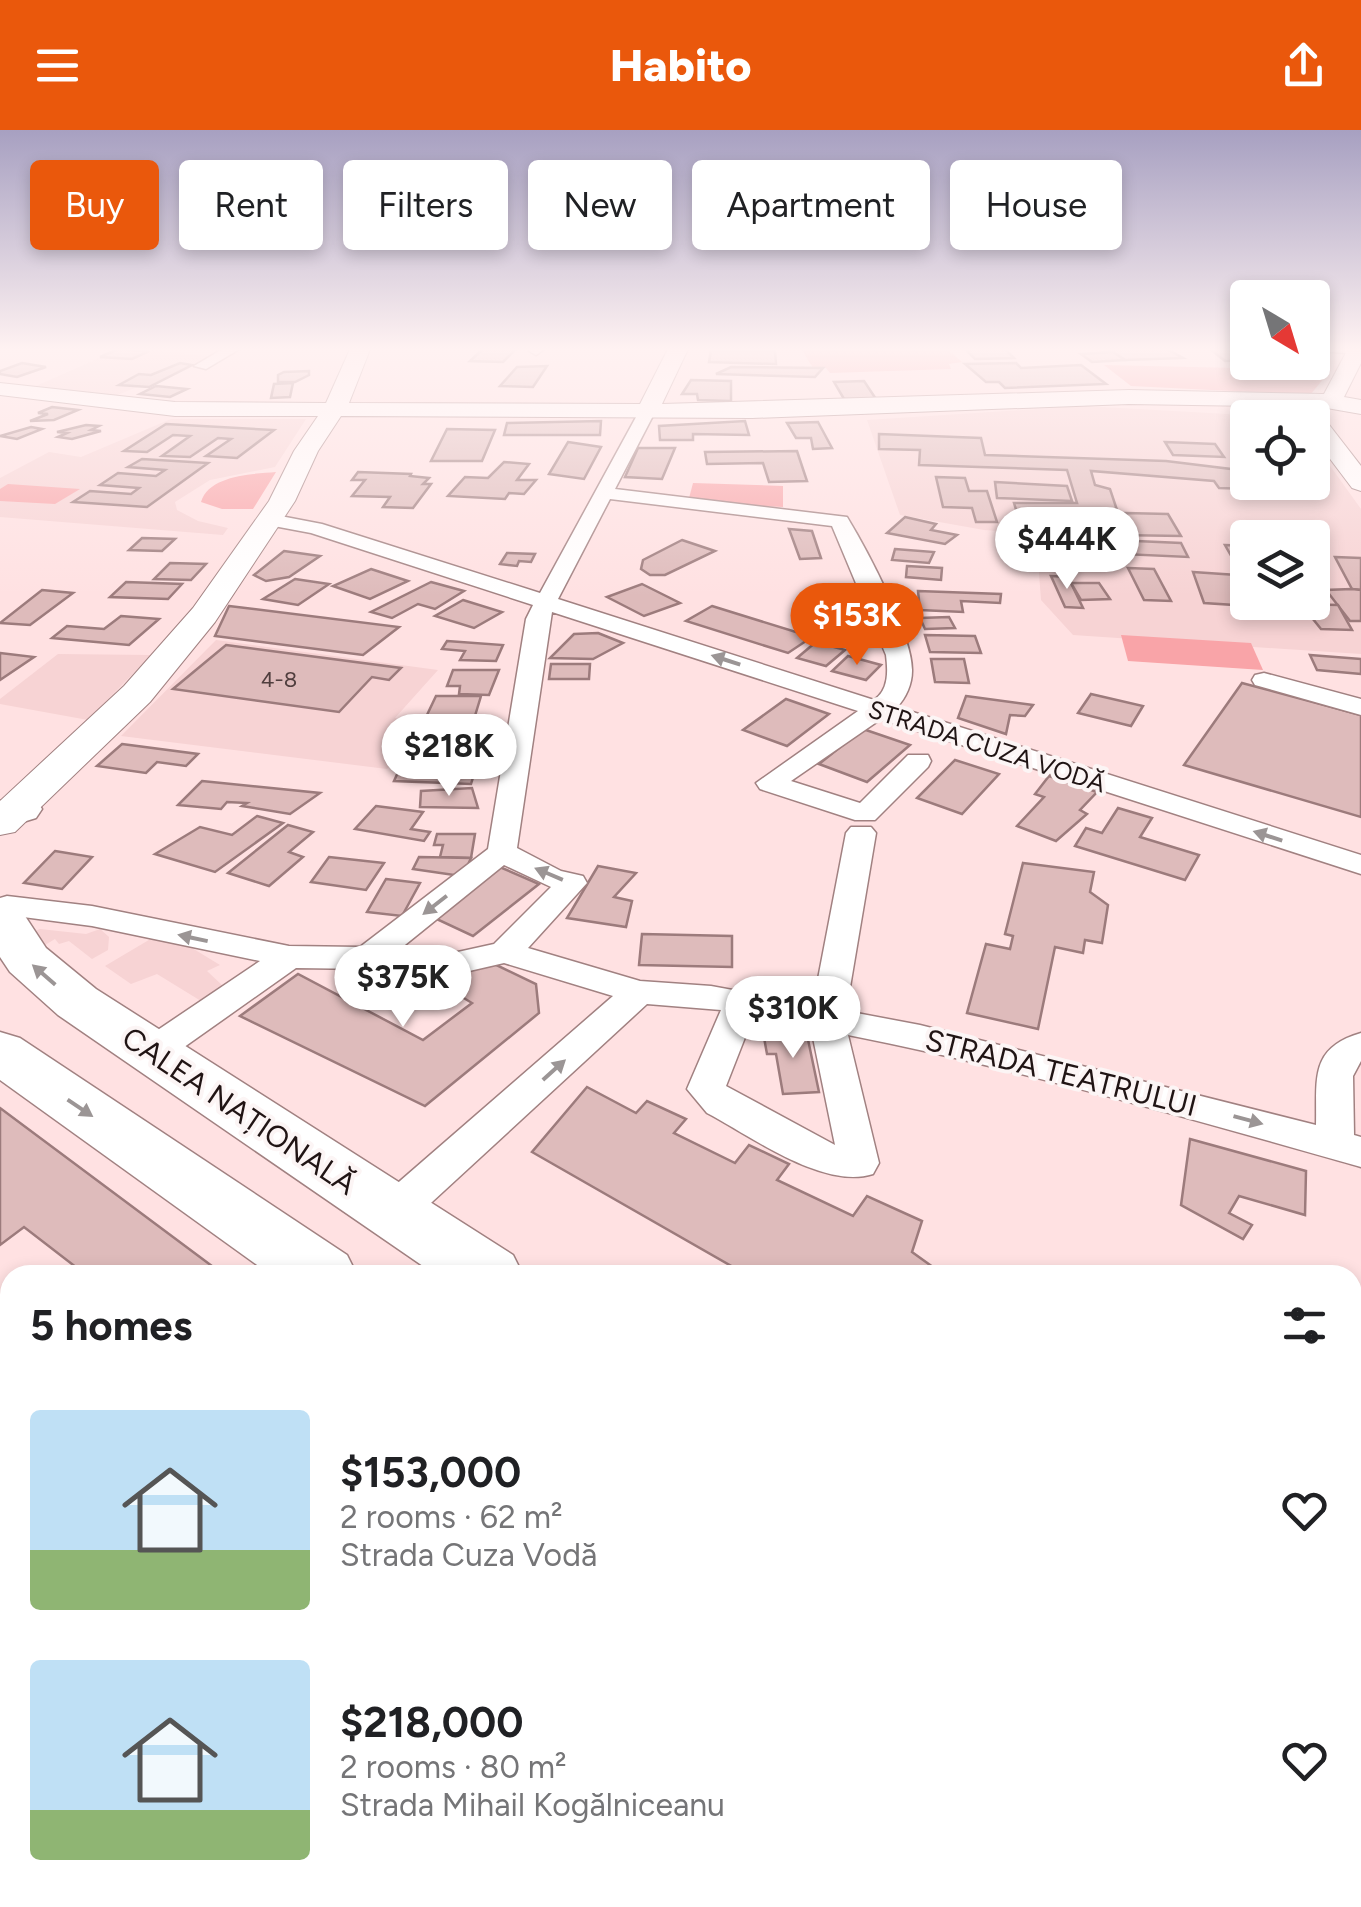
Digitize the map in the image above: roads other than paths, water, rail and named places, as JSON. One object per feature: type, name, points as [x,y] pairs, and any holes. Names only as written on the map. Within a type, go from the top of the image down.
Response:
[{"type":"main road","points":[[0,851],[6,816],[137,694],[204,615],[270,520],[320,430]]},
{"type":"main road","points":[[1337,430],[1335,450],[1361,483]]},
{"type":"main road","name":"CALEA NAȚIONALĂ","points":[[4,916],[28,960],[53,983],[150,1053],[473,1265]]},
{"type":"main road","points":[[0,1052],[309,1265]]},
{"type":"street","points":[[368,958],[502,852],[537,619],[637,430]]},
{"type":"street","points":[[603,493],[840,521],[894,644],[900,668],[891,700],[770,783],[865,814],[918,761]]},
{"type":"street","name":"STRADA CUZA VODĂ","points":[[270,520],[314,528],[1361,865]]},
{"type":"street","points":[[1264,680],[1361,707]]},
{"type":"street","points":[[741,1003],[706,1089],[720,1103],[827,1159],[859,1163],[827,1021],[861,832]]},
{"type":"street","points":[[502,852],[572,883],[505,952]]},
{"type":"street","name":"STRADA TEATRULUI","points":[[4,916],[92,916],[289,958],[368,958],[426,970],[505,952],[640,992],[741,1003],[920,1038],[1348,1147]]},
{"type":"street","points":[[150,1053],[289,958]]},
{"type":"street","points":[[392,1213],[640,992]]},
{"type":"street","points":[[1348,1147],[1335,1076],[1342,1056],[1361,1046]]}]
